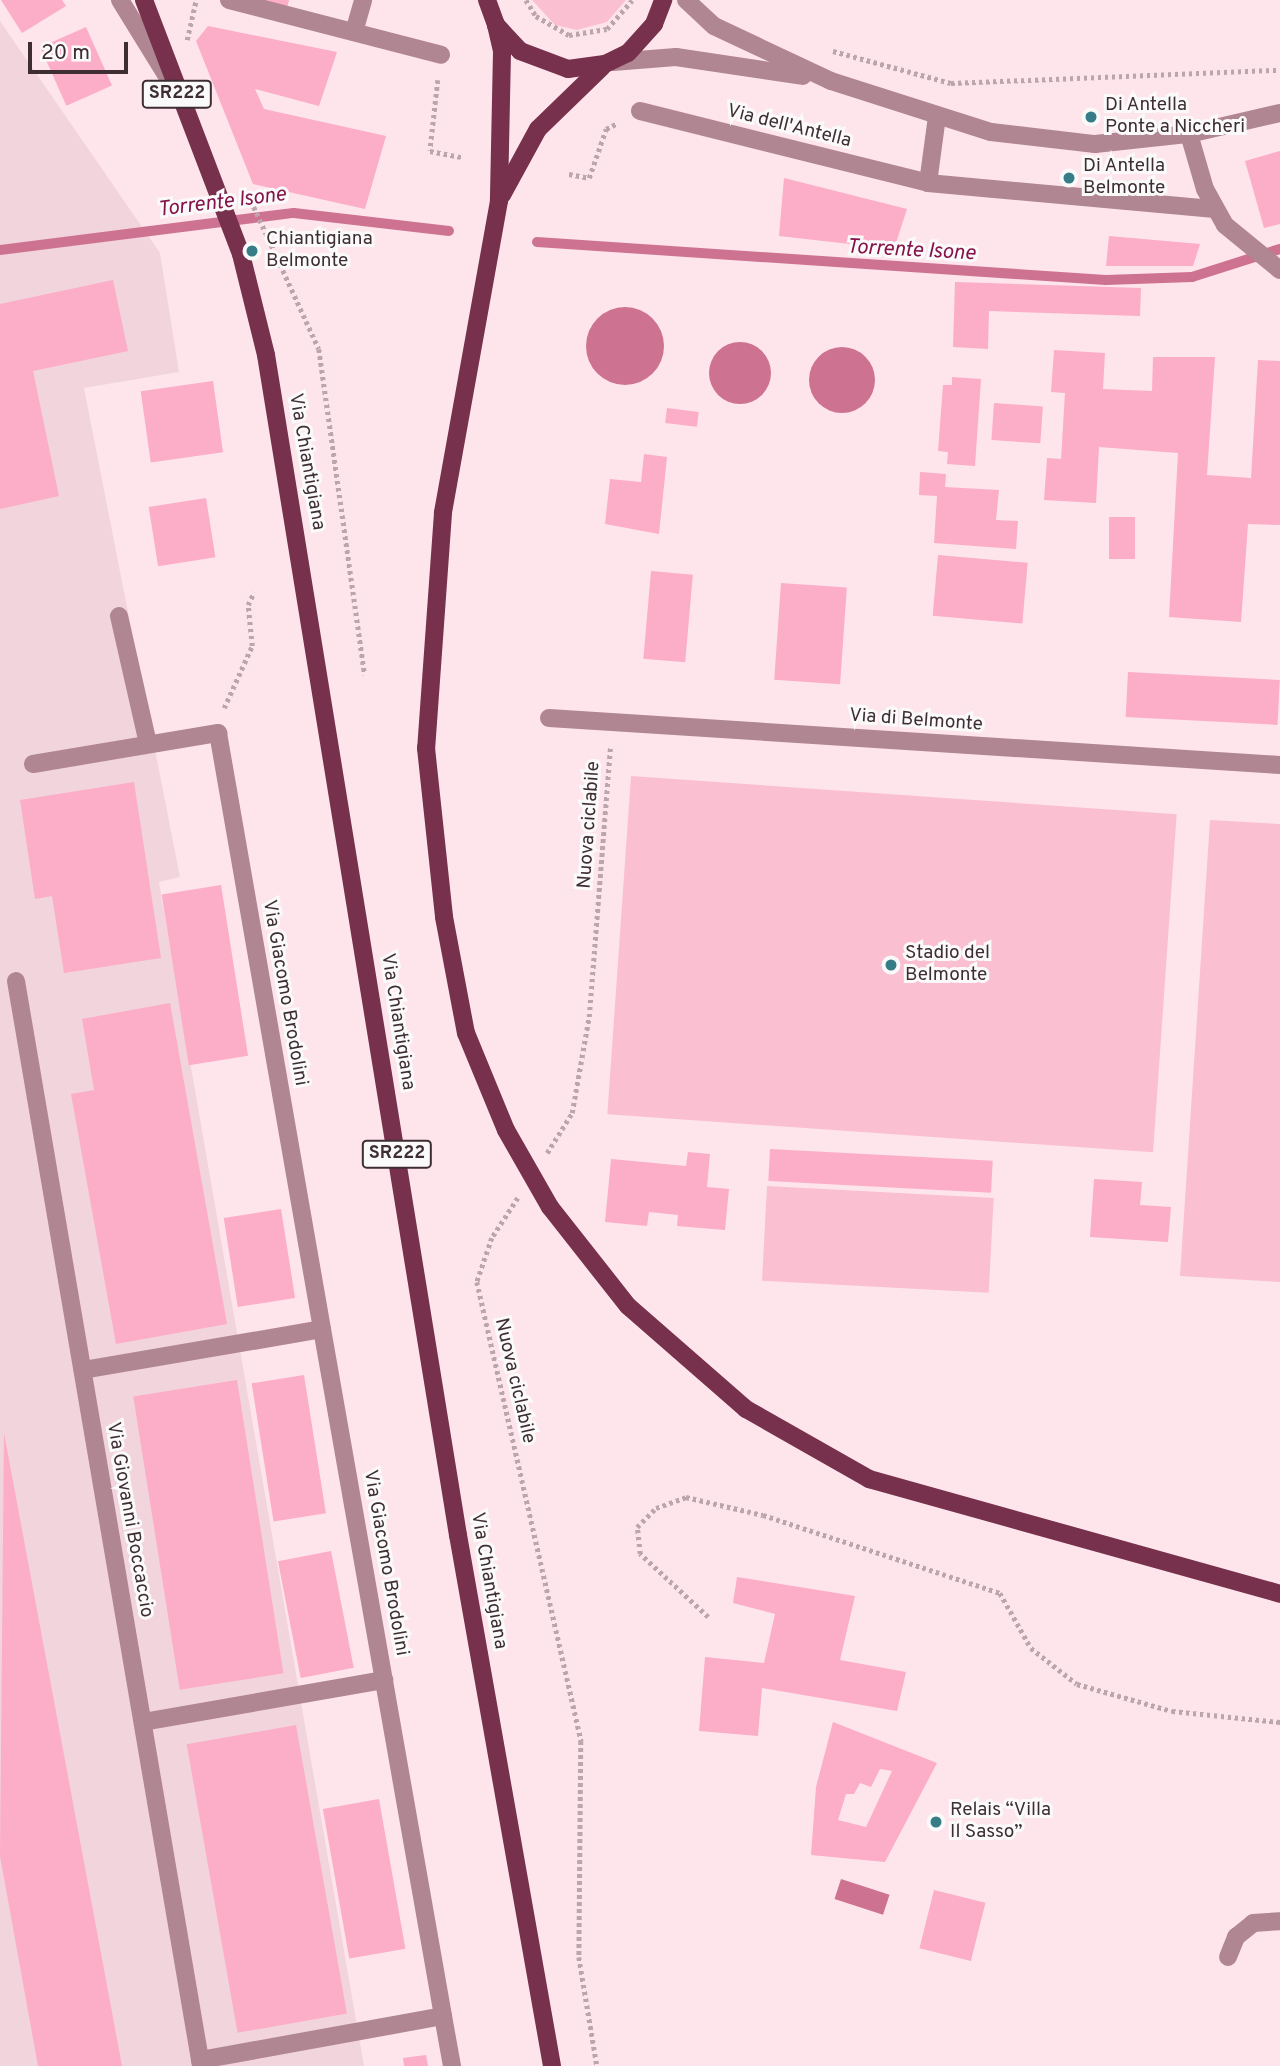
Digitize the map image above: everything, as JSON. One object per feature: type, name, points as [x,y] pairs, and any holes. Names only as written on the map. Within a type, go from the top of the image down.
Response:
[{"type":"main road","name":"Via Chiantigiana","points":[[144,0],[176,91],[237,242],[266,355],[458,1535],[552,2066]]},
{"type":"main road","points":[[487,0],[502,52],[499,203],[443,513],[426,748],[444,917],[466,1033],[506,1130],[550,1207],[628,1306],[746,1409],[869,1479],[1280,1594]]},
{"type":"main road","points":[[499,203],[538,130],[605,64],[647,34],[663,0]]},
{"type":"main road","points":[[496,25],[520,51],[551,67],[605,64]]},
{"type":"street","points":[[120,0],[176,91]]},
{"type":"street","points":[[229,0],[441,55]]},
{"type":"street","points":[[354,32],[363,0]]},
{"type":"street","points":[[686,0],[725,32],[831,81],[991,132],[1095,144],[1189,134],[1280,113]]},
{"type":"street","points":[[605,64],[676,57],[831,81]]},
{"type":"street","name":"Via dell'Antella","points":[[640,111],[928,183],[1215,209]]},
{"type":"street","points":[[928,183],[937,116]]},
{"type":"street","points":[[1189,134],[1215,209],[1248,246],[1280,270]]},
{"type":"street","points":[[118,616],[148,744]]},
{"type":"street","name":"Via di Belmonte","points":[[549,719],[1280,765]]},
{"type":"street","points":[[33,764],[218,733]]},
{"type":"street","name":"Via Giacomo Brodolini","points":[[218,733],[452,2066]]},
{"type":"street","name":"Via Giovanni Boccaccio","points":[[16,981],[200,2063]]},
{"type":"street","points":[[83,1370],[322,1329]]},
{"type":"street","name":"Via Giacomo Brodolini","points":[[143,1722],[384,1680]]},
{"type":"street","points":[[1228,1957],[1236,1937],[1253,1923],[1280,1921]]},
{"type":"street","points":[[200,2063],[443,2017]]},
{"type":"path","points":[[192,52],[187,40],[196,0]]},
{"type":"path","points":[[526,0],[536,16],[569,35],[607,29],[632,0]]},
{"type":"path","points":[[821,47],[951,83],[1280,71]]},
{"type":"path","points":[[441,55],[430,151],[461,157]]},
{"type":"path","points":[[569,174],[589,178],[606,129],[640,111]]},
{"type":"path","points":[[246,188],[319,349],[365,675]]},
{"type":"path","points":[[218,733],[252,646],[248,605],[254,592]]},
{"type":"path","name":"Nuova ciclabile","points":[[543,1159],[572,1113],[589,1017],[611,722]]},
{"type":"path","name":"Nuova ciclabile","points":[[521,1193],[492,1238],[477,1282],[581,1741],[579,1957],[597,2066]]},
{"type":"path","points":[[709,1617],[640,1553],[637,1527],[656,1508],[686,1497],[763,1514],[1000,1594],[1031,1648],[1076,1684],[1172,1711],[1280,1722]]},
{"type":"shaded area","points":[[532,0],[626,0],[607,22],[577,30],[555,25]]},
{"type":"shaded area","points":[[0,21],[160,253],[179,372],[84,388],[180,877],[159,882],[364,2066],[0,2066]]},
{"type":"shaded area","points":[[625,307],[640,310],[657,324],[664,346],[661,361],[647,378],[625,385],[610,382],[593,368],[586,346],[589,331],[603,314]]},
{"type":"shaded area","points":[[734,342],[746,342],[762,351],[769,361],[769,385],[762,395],[746,404],[734,404],[723,399],[714,390],[709,379],[709,367],[714,356],[723,347]]},
{"type":"shaded area","points":[[842,347],[865,357],[875,380],[865,403],[842,413],[819,403],[809,380],[819,357]]},
{"type":"shaded area","name":"Stadio del Belmonte","points":[[631,776],[1177,814],[1153,1152],[607,1114]]},
{"type":"shaded area","points":[[1210,820],[1280,824],[1280,1282],[1180,1276]]},
{"type":"shaded area","points":[[767,1186],[994,1198],[989,1293],[762,1281]]},
{"type":"shaded area","points":[[841,1879],[890,1895],[883,1915],[835,1899]]},
{"type":"building","points":[[1,0],[62,0],[66,6],[22,33]]},
{"type":"building","points":[[260,0],[289,0],[287,8]]},
{"type":"building","points":[[208,26],[337,52],[319,106],[255,89],[264,109],[386,136],[365,209],[253,184],[196,41]]},
{"type":"building","points":[[86,27],[112,85],[66,106],[40,47]]},
{"type":"building","points":[[1280,151],[1280,224],[1264,228],[1245,161]]},
{"type":"building","points":[[784,178],[907,209],[894,249],[779,236]]},
{"type":"building","points":[[1109,236],[1200,244],[1193,266],[1106,266]]},
{"type":"building","points":[[113,280],[128,351],[33,371],[59,496],[0,509],[0,304]]},
{"type":"building","points":[[955,282],[1141,288],[1140,316],[989,311],[988,349],[953,347]]},
{"type":"building","points":[[1054,350],[1105,353],[1103,389],[1126,390],[1152,391],[1153,357],[1215,357],[1207,475],[1251,478],[1258,360],[1280,361],[1280,525],[1248,524],[1241,622],[1169,617],[1178,453],[1099,447],[1096,503],[1044,500],[1047,458],[1061,459],[1065,393],[1051,392]]},
{"type":"building","points":[[952,377],[981,379],[975,466],[947,464],[948,452],[938,451],[943,385],[952,385]]},
{"type":"building","points":[[213,381],[223,452],[151,462],[141,391]]},
{"type":"building","points":[[994,403],[1043,406],[1040,443],[991,440]]},
{"type":"building","points":[[667,408],[699,412],[697,427],[665,423]]},
{"type":"building","points":[[644,454],[667,457],[659,534],[605,524],[610,479],[641,482]]},
{"type":"building","points":[[920,472],[946,474],[945,487],[999,490],[996,520],[1018,521],[1016,549],[934,543],[937,496],[919,495]]},
{"type":"building","points":[[206,498],[215,557],[158,566],[149,507]]},
{"type":"building","points":[[1109,517],[1135,517],[1135,559],[1109,559]]},
{"type":"building","points":[[938,555],[1028,563],[1022,624],[933,616]]},
{"type":"building","points":[[651,571],[693,575],[685,662],[643,659]]},
{"type":"building","points":[[781,583],[847,588],[840,684],[774,680]]},
{"type":"building","points":[[1128,672],[1280,680],[1277,725],[1126,717]]},
{"type":"building","points":[[134,782],[161,958],[64,973],[52,896],[35,899],[20,800]]},
{"type":"building","points":[[221,885],[248,1056],[189,1065],[162,894]]},
{"type":"building","points":[[170,1003],[227,1324],[116,1344],[71,1094],[94,1090],[82,1019]]},
{"type":"building","points":[[770,1149],[993,1161],[991,1193],[768,1181]]},
{"type":"building","points":[[688,1152],[710,1154],[707,1187],[729,1189],[725,1230],[677,1226],[678,1215],[649,1212],[647,1226],[605,1222],[611,1159],[686,1166]]},
{"type":"building","points":[[1094,1179],[1142,1182],[1140,1205],[1171,1207],[1168,1242],[1090,1237]]},
{"type":"building","points":[[281,1209],[295,1298],[238,1307],[224,1218]]},
{"type":"building","points":[[304,1375],[326,1513],[274,1522],[252,1383]]},
{"type":"building","points":[[237,1380],[283,1673],[180,1690],[133,1396]]},
{"type":"building","points":[[4,1433],[122,2066],[38,2066],[0,1856]]},
{"type":"building","points":[[331,1551],[354,1668],[301,1678],[278,1561]]},
{"type":"building","points":[[737,1577],[855,1596],[840,1660],[906,1672],[897,1711],[762,1688],[758,1736],[699,1731],[705,1657],[764,1663],[775,1614],[733,1603]]},
{"type":"building","points":[[833,1722],[937,1763],[885,1862],[811,1855],[816,1787]],"holes":[[[880,1769],[892,1771],[866,1827],[838,1820],[846,1794],[854,1794],[860,1783],[871,1787]]]},
{"type":"building","points":[[296,1725],[347,2014],[238,2033],[187,1744]]},
{"type":"building","points":[[379,1799],[405,1949],[349,1959],[323,1809]]},
{"type":"building","points":[[934,1890],[985,1903],[971,1961],[919,1948]]},
{"type":"building","points":[[426,2055],[428,2066],[404,2066],[403,2058]]},
{"type":"waterway","name":"Torrente Isone","points":[[0,250],[294,213],[449,231]]},
{"type":"waterway","name":"Torrente Isone","points":[[537,242],[1106,280],[1192,277],[1280,249]]},
{"type":"place","name":"Di Antella Ponte a Niccheri","points":[[1091,117]]},
{"type":"place","name":"Di Antella Belmonte","points":[[1069,178]]},
{"type":"place","name":"Chiantigiana Belmonte","points":[[252,251]]},
{"type":"place","name":"Stadio del Belmonte","points":[[891,965]]},
{"type":"place","name":"Relais “Villa Il Sasso”","points":[[936,1822]]}]
